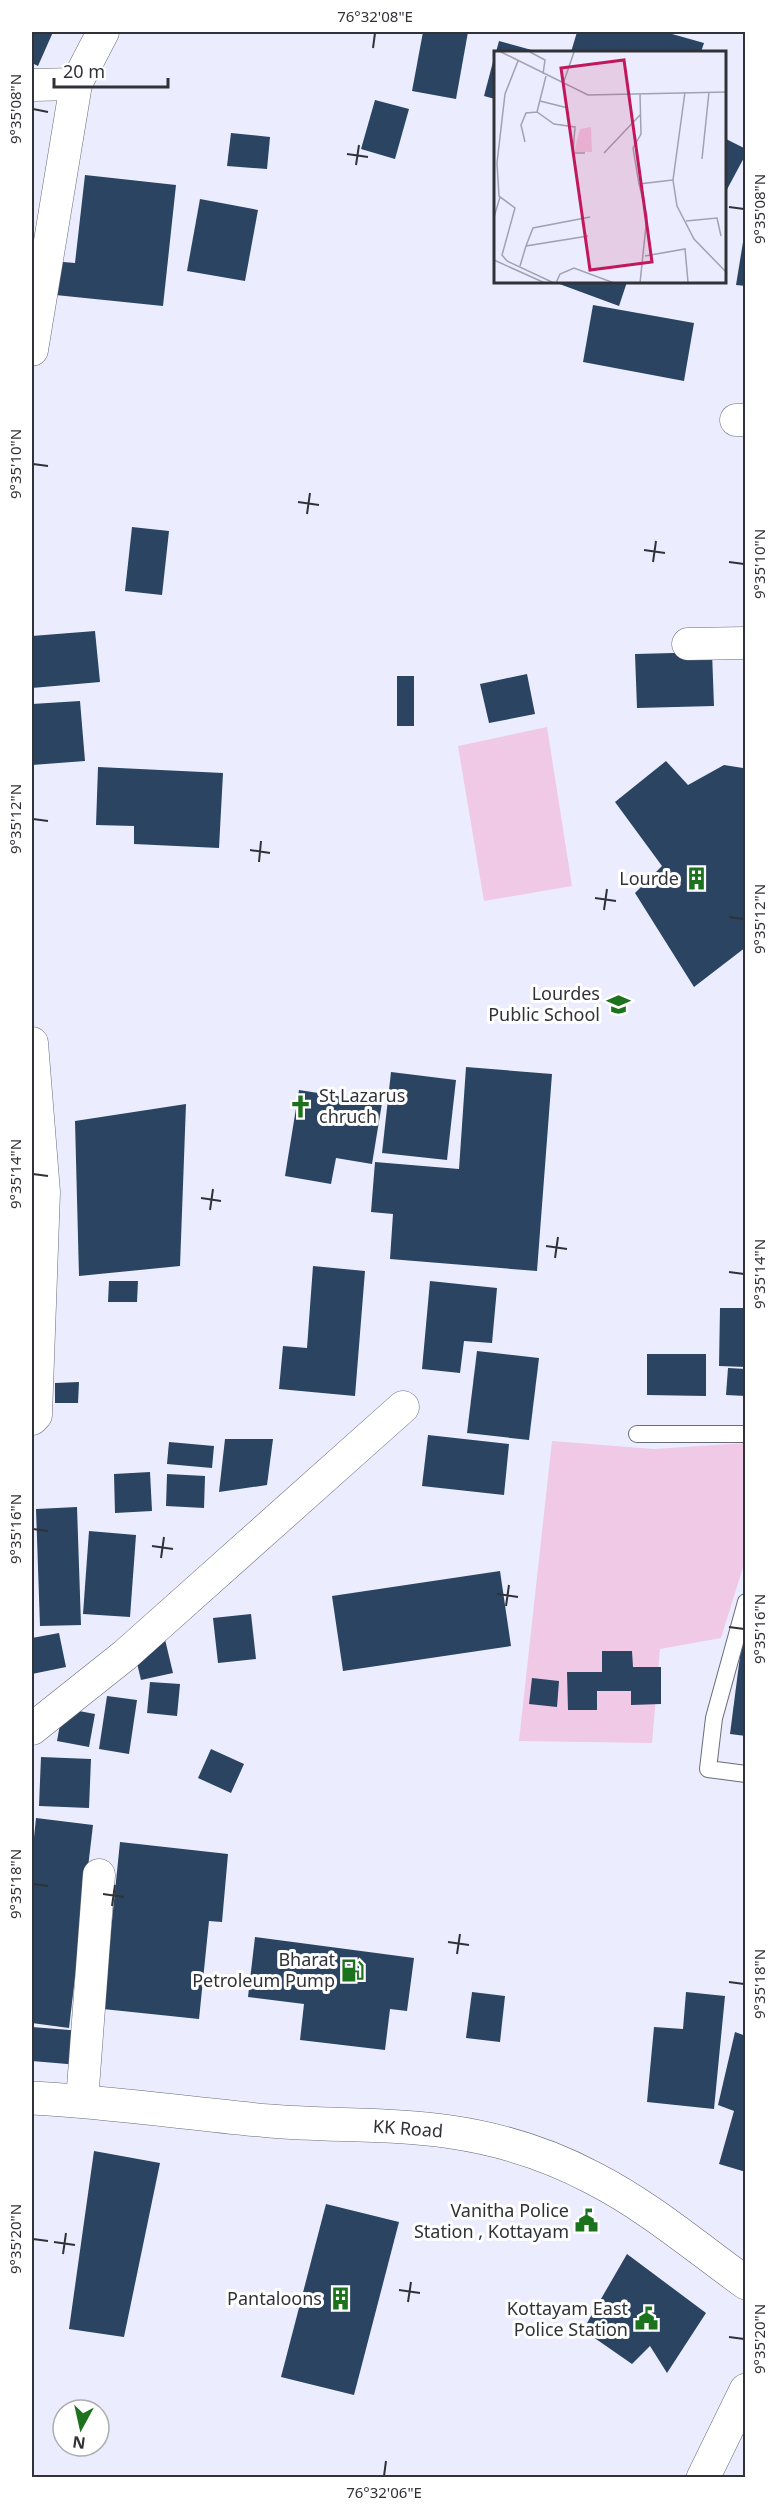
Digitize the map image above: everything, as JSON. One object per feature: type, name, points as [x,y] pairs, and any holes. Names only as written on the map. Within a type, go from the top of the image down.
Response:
[{"type":"highway","name":"KK Road","points":[[32,2098],[291,2123],[407,2127],[452,2132],[499,2142],[547,2158],[592,2177],[634,2201],[746,2283]]},
{"type":"highway","points":[[703,2478],[746,2390]]},
{"type":"street","points":[[32,350],[76,84],[103,32]]},
{"type":"street","points":[[32,85],[76,84]]},
{"type":"street","points":[[688,644],[746,643]]},
{"type":"street","points":[[32,1043],[44,1192],[36,1415],[32,1419]]},
{"type":"street","points":[[32,1729],[125,1655],[404,1407]]},
{"type":"street","points":[[81,2101],[99,1875]]},
{"type":"lane","points":[[638,1434],[746,1434]]},
{"type":"lane","points":[[746,1602],[714,1718],[708,1769],[746,1774]]},
{"type":"shaded area","points":[[547,727],[572,886],[484,901],[458,746]]},
{"type":"shaded area","points":[[552,1441],[654,1449],[745,1443],[745,1561],[721,1638],[660,1649],[652,1743],[519,1741]]},
{"type":"building","points":[[32,32],[53,32],[38,66],[32,63]]},
{"type":"building","points":[[423,32],[468,32],[456,99],[412,91]]},
{"type":"building","points":[[577,32],[665,32],[704,43],[701,51],[571,51]]},
{"type":"building","points":[[499,41],[535,51],[496,51]]},
{"type":"building","points":[[494,58],[494,99],[484,96]]},
{"type":"building","points":[[375,100],[409,109],[395,159],[361,149]]},
{"type":"building","points":[[231,133],[270,137],[267,169],[227,166]]},
{"type":"building","points":[[726,139],[746,149],[746,154],[726,191]]},
{"type":"building","points":[[85,175],[176,185],[163,306],[36,293],[40,260],[75,263]]},
{"type":"building","points":[[200,199],[258,210],[245,281],[187,271]]},
{"type":"building","points":[[744,236],[746,236],[746,286],[736,285]]},
{"type":"building","points":[[559,284],[626,284],[619,306]]},
{"type":"building","points":[[593,305],[694,323],[684,381],[583,362]]},
{"type":"building","points":[[132,527],[169,531],[162,595],[125,591]]},
{"type":"building","points":[[95,631],[100,682],[32,688],[32,636]]},
{"type":"building","points":[[712,652],[714,706],[637,708],[635,654]]},
{"type":"building","points":[[527,674],[535,714],[489,723],[480,684]]},
{"type":"building","points":[[397,676],[414,676],[414,726],[397,726]]},
{"type":"building","points":[[80,701],[85,761],[32,765],[32,704]]},
{"type":"building","name":"Lourde","points":[[666,761],[688,785],[724,765],[743,768],[746,771],[746,947],[694,987],[635,893],[662,866],[615,802]]},
{"type":"building","points":[[98,767],[223,773],[219,848],[134,844],[134,826],[96,825]]},
{"type":"building","points":[[466,1067],[552,1074],[537,1271],[390,1259],[393,1214],[371,1212],[375,1162],[459,1169]]},
{"type":"building","points":[[391,1072],[456,1080],[447,1160],[382,1153]]},
{"type":"building","points":[[299,1090],[382,1103],[372,1164],[336,1158],[331,1184],[285,1176]]},
{"type":"building","points":[[186,1104],[180,1266],[79,1276],[75,1121]]},
{"type":"building","points":[[313,1266],[365,1271],[355,1396],[279,1389],[283,1346],[307,1348]]},
{"type":"building","points":[[109,1281],[138,1281],[137,1302],[108,1302]]},
{"type":"building","points":[[430,1281],[497,1288],[492,1343],[464,1341],[460,1373],[422,1369]]},
{"type":"building","points":[[720,1308],[746,1308],[746,1367],[719,1366]]},
{"type":"building","points":[[477,1351],[539,1358],[529,1440],[467,1433]]},
{"type":"building","points":[[647,1354],[706,1354],[706,1396],[647,1395]]},
{"type":"building","points":[[728,1368],[746,1369],[746,1396],[726,1395]]},
{"type":"building","points":[[79,1382],[78,1403],[55,1403],[55,1383]]},
{"type":"building","points":[[428,1435],[509,1444],[504,1495],[422,1486]]},
{"type":"building","points":[[225,1439],[273,1439],[267,1485],[219,1492]]},
{"type":"building","points":[[169,1442],[214,1446],[212,1468],[167,1464]]},
{"type":"building","points":[[150,1472],[152,1511],[115,1513],[114,1474]]},
{"type":"building","points":[[167,1474],[205,1476],[204,1508],[166,1506]]},
{"type":"building","points":[[77,1507],[81,1625],[40,1626],[36,1509]]},
{"type":"building","points":[[89,1531],[136,1535],[130,1617],[83,1614]]},
{"type":"building","points":[[500,1571],[511,1646],[343,1671],[332,1596]]},
{"type":"building","points":[[251,1614],[256,1659],[218,1663],[213,1618]]},
{"type":"building","points":[[744,1625],[746,1625],[746,1736],[730,1734]]},
{"type":"building","points":[[163,1631],[173,1673],[141,1680],[131,1638]]},
{"type":"building","points":[[59,1633],[66,1667],[32,1674],[32,1638]]},
{"type":"building","points":[[602,1651],[632,1651],[633,1667],[661,1667],[661,1704],[631,1705],[631,1691],[597,1691],[597,1710],[568,1710],[567,1672],[602,1672]]},
{"type":"building","points":[[532,1678],[559,1681],[557,1707],[529,1704]]},
{"type":"building","points":[[150,1682],[180,1684],[177,1716],[147,1713]]},
{"type":"building","points":[[107,1696],[137,1700],[129,1754],[99,1749]]},
{"type":"building","points":[[63,1708],[95,1714],[89,1747],[57,1741]]},
{"type":"building","points":[[211,1749],[244,1764],[231,1793],[198,1778]]},
{"type":"building","points":[[41,1757],[91,1759],[89,1808],[39,1806]]},
{"type":"building","points":[[36,1818],[93,1825],[69,2028],[32,2023],[32,1857]]},
{"type":"building","points":[[120,1842],[228,1854],[222,1922],[209,1921],[199,2019],[103,2009]]},
{"type":"building","points":[[255,1937],[414,1958],[407,2011],[390,2009],[385,2050],[300,2040],[304,2004],[248,1997]]},
{"type":"building","points":[[472,1992],[505,1996],[500,2042],[466,2038]]},
{"type":"building","points":[[686,1992],[725,1996],[714,2109],[647,2102],[654,2027],[683,2029]]},
{"type":"building","points":[[32,2027],[82,2031],[79,2065],[32,2061]]},
{"type":"building","points":[[735,2032],[746,2036],[746,2172],[719,2164],[734,2111],[718,2105]]},
{"type":"building","points":[[94,2151],[160,2163],[124,2337],[69,2329]]},
{"type":"building","name":"Pantaloons","points":[[326,2204],[399,2222],[354,2395],[281,2377]]},
{"type":"building","name":"Kottayam East Police Station","points":[[627,2254],[706,2313],[667,2373],[650,2346],[632,2364],[583,2330]]},
{"type":"place","name":"Lourde","points":[[697,879]]},
{"type":"place","name":"Lourdes Public School","points":[[618,1004]]},
{"type":"place","name":"St Lazarus chruch","points":[[301,1106]]},
{"type":"place","name":"Bharat Petroleum Pump","points":[[353,1970]]},
{"type":"place","name":"Vanitha Police Station , Kottayam","points":[[587,2221]]},
{"type":"place","name":"Pantaloons","points":[[340,2299]]},
{"type":"place","name":"Kottayam East Police Station","points":[[646,2319]]}]
